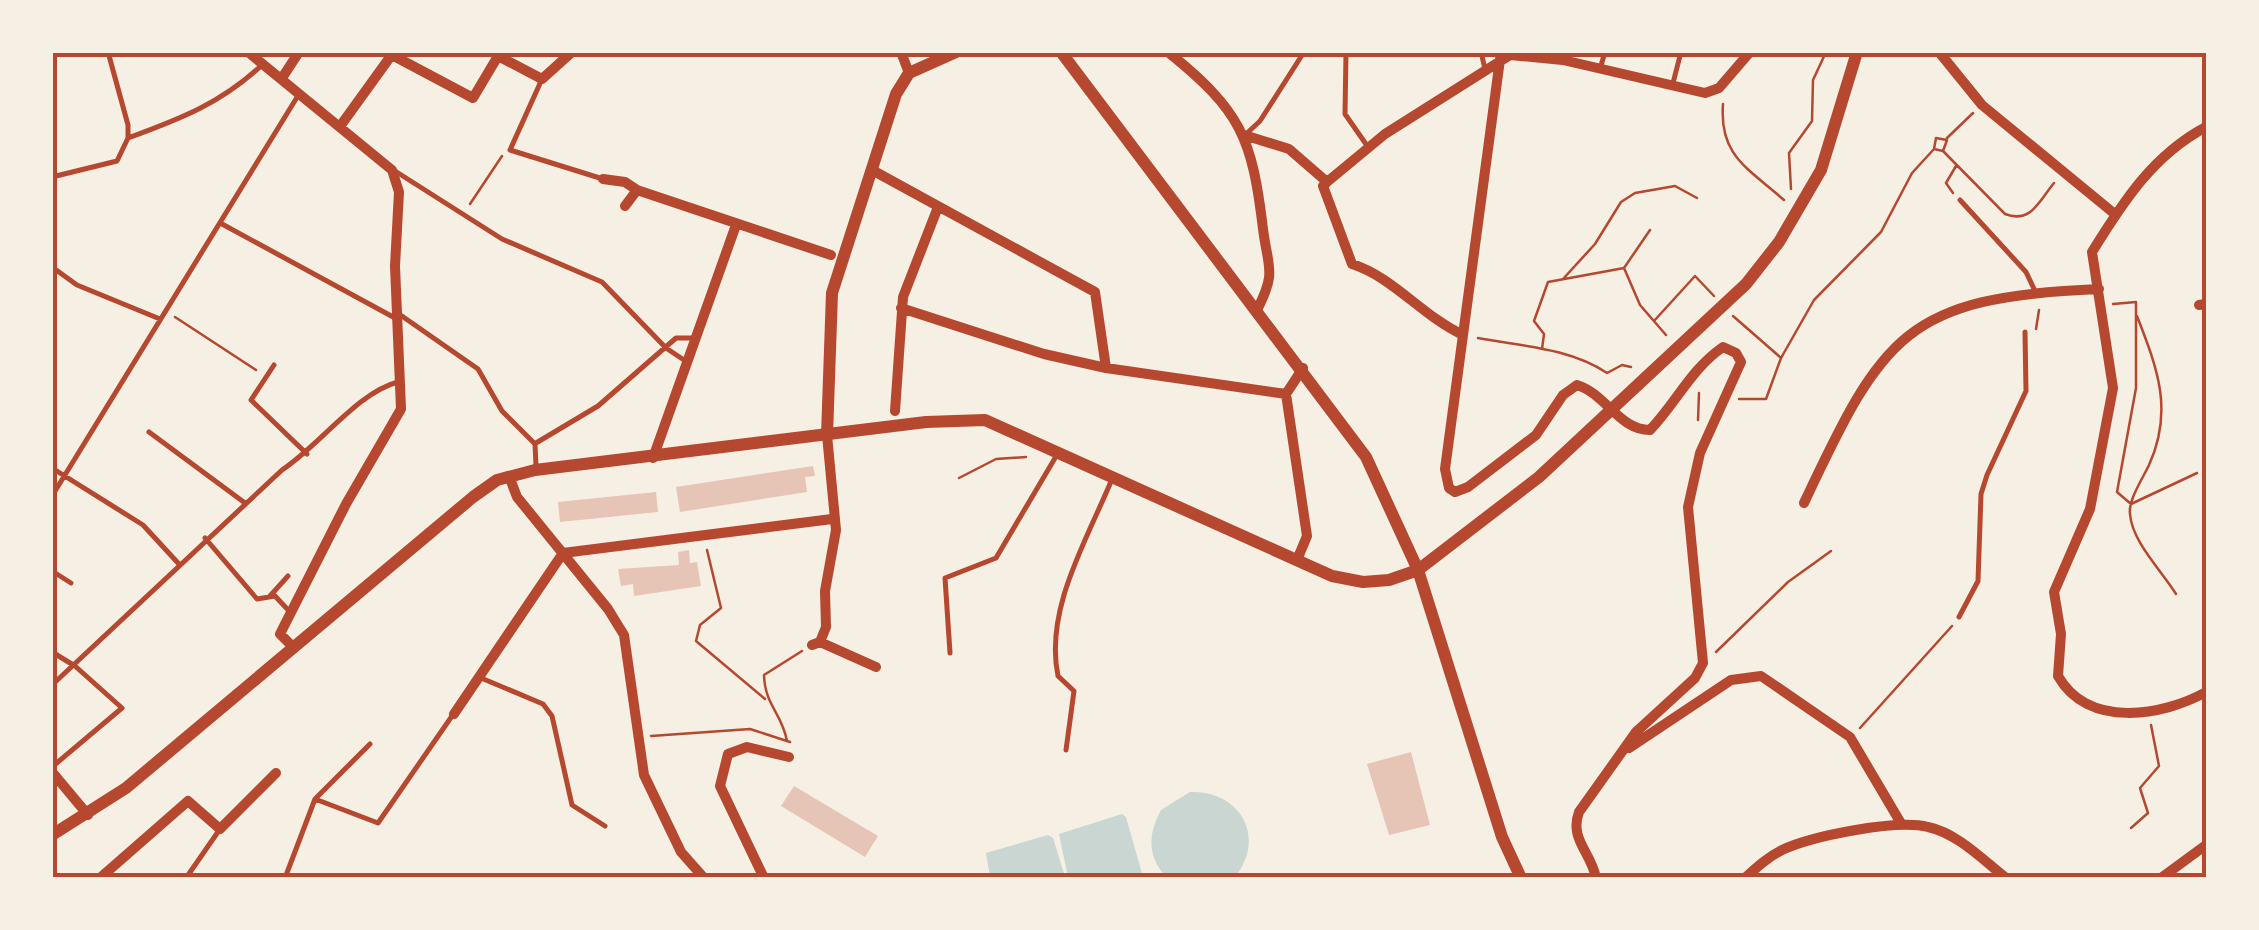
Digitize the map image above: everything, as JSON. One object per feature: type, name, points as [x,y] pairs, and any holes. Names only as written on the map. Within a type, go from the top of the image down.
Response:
[{"type":"street","points":[[248,52],[342,125],[392,170],[399,192],[398,420],[346,504],[280,634],[294,648]]},
{"type":"street","points":[[282,78],[299,52]]},
{"type":"street","points":[[342,125],[393,54],[472,98],[498,56],[542,80],[572,52]]},
{"type":"street","points":[[901,52],[910,73]]},
{"type":"street","points":[[876,668],[816,644],[826,627],[824,591],[836,530],[827,435],[832,292],[896,94],[910,73],[956,52]]},
{"type":"street","points":[[1061,52],[1366,457],[1418,570],[1502,837],[1521,878]]},
{"type":"street","points":[[1168,52],[1228,107],[1252,149],[1272,273],[1257,310]]},
{"type":"street","points":[[1463,335],[1416,308],[1376,272],[1352,264],[1323,186],[1368,148],[1486,71],[1501,56],[1546,58],[1704,93],[1719,88],[1750,52]]},
{"type":"street","points":[[52,835],[88,815],[473,496],[509,476],[535,470],[984,420],[1059,450],[1332,576],[1363,582],[1389,580],[1418,570],[1539,477],[1746,284],[1779,242],[1830,148],[1857,52]]},
{"type":"street","points":[[1939,52],[1982,105],[2116,215]]},
{"type":"street","points":[[1501,56],[1444,482],[1456,492],[1468,487],[1536,434],[1563,395],[1577,385],[1597,394],[1628,426],[1650,430],[1699,368],[1723,347],[1741,362],[1700,454],[1688,507],[1702,663],[1695,678],[1656,709],[1620,754],[1574,824],[1596,878]]},
{"type":"street","points":[[2206,127],[2173,146],[2116,215],[2092,252],[2113,388],[2090,509],[2054,592],[2060,634],[2058,676],[2071,694],[2101,708],[2148,714],[2178,708],[2206,692]]},
{"type":"street","points":[[1244,136],[1289,149],[1328,182]]},
{"type":"street","points":[[872,170],[1095,292],[1106,368]]},
{"type":"street","points":[[603,179],[625,182],[637,190],[831,255]]},
{"type":"street","points":[[625,206],[637,190]]},
{"type":"street","points":[[895,412],[901,308],[938,206]]},
{"type":"street","points":[[653,458],[736,225]]},
{"type":"street","points":[[1804,502],[1858,389],[1918,326],[1969,303],[2035,291],[2099,288]]},
{"type":"street","points":[[901,308],[1044,354],[1106,368],[1286,394]]},
{"type":"street","points":[[1297,560],[1306,536],[1286,394],[1302,368]]},
{"type":"street","points":[[509,476],[516,497],[624,635],[644,776],[680,852],[704,878]]},
{"type":"street","points":[[454,714],[563,553],[832,519]]},
{"type":"street","points":[[1620,754],[1672,715],[1731,680],[1754,675],[1850,737],[1902,825]]},
{"type":"street","points":[[764,878],[720,786],[728,754],[747,747],[789,757]]},
{"type":"street","points":[[52,769],[88,815]]},
{"type":"street","points":[[100,878],[188,801],[220,830],[276,773]]},
{"type":"street","points":[[1745,878],[1763,860],[1812,840],[1902,825],[1930,827],[1946,834],[2006,878]]},
{"type":"street","points":[[2161,878],[2206,845]]},
{"type":"lane","points":[[52,176],[116,161],[128,138],[108,52]]},
{"type":"lane","points":[[1244,136],[1260,121],[1304,52]]},
{"type":"lane","points":[[1346,52],[1346,114],[1368,148]]},
{"type":"lane","points":[[1481,52],[1486,71]]},
{"type":"lane","points":[[1600,69],[1605,52]]},
{"type":"lane","points":[[1672,87],[1681,52]]},
{"type":"lane","points":[[128,138],[205,109],[238,88],[262,64]]},
{"type":"lane","points":[[542,80],[509,148],[603,179]]},
{"type":"lane","points":[[52,496],[300,92]]},
{"type":"lane","points":[[392,170],[502,239],[602,282],[666,348],[688,362]]},
{"type":"lane","points":[[1960,200],[2026,272],[2035,291]]},
{"type":"lane","points":[[222,224],[396,316],[478,369],[502,411],[535,444],[535,470]]},
{"type":"lane","points":[[52,266],[77,285],[160,319]]},
{"type":"lane","points":[[1960,617],[1978,580],[1982,494],[1987,475],[2026,391],[2025,332]]},
{"type":"lane","points":[[535,444],[598,406],[683,335],[696,338]]},
{"type":"lane","points":[[274,365],[251,400],[306,454]]},
{"type":"lane","points":[[52,685],[245,503],[371,394],[400,382]]},
{"type":"lane","points":[[148,432],[245,503]]},
{"type":"lane","points":[[950,653],[945,578],[996,558],[1059,450]]},
{"type":"lane","points":[[52,468],[143,525],[178,563]]},
{"type":"lane","points":[[1066,750],[1074,691],[1058,676],[1056,644],[1065,592],[1113,476]]},
{"type":"lane","points":[[205,538],[257,599],[270,596],[288,576]]},
{"type":"lane","points":[[52,571],[71,583]]},
{"type":"lane","points":[[270,596],[292,614]]},
{"type":"lane","points":[[52,652],[75,666],[122,708],[52,769]]},
{"type":"lane","points":[[478,677],[543,704],[552,716],[572,805],[605,826]]},
{"type":"lane","points":[[315,799],[378,823],[454,714]]},
{"type":"lane","points":[[285,878],[315,799],[370,744]]},
{"type":"lane","points":[[186,878],[220,830]]},
{"type":"path","points":[[1791,189],[1789,153],[1812,120],[1813,80],[1826,52]]},
{"type":"path","points":[[1719,88],[1723,97],[1722,131],[1732,155],[1785,200]]},
{"type":"path","points":[[1944,151],[1946,139],[1982,105]]},
{"type":"path","points":[[1739,399],[1766,399],[1781,358],[1814,300],[1881,232],[1912,174],[1934,149],[1936,138],[1946,139]]},
{"type":"path","points":[[461,211],[509,148]]},
{"type":"path","points":[[1934,149],[1944,151],[2005,214],[2023,218],[2031,213],[2061,168]]},
{"type":"path","points":[[1952,192],[1946,183],[1958,165]]},
{"type":"path","points":[[1562,280],[1596,244],[1621,202],[1635,193],[1675,186],[1697,198]]},
{"type":"path","points":[[1542,349],[1544,334],[1534,321],[1548,282],[1624,268],[1650,230]]},
{"type":"path","points":[[1624,268],[1640,304],[1667,336]]},
{"type":"path","points":[[1654,321],[1695,276]]},
{"type":"path","points":[[2025,332],[2039,328],[2035,291]]},
{"type":"path","points":[[2102,305],[2136,302],[2136,388],[2116,492],[2131,504]]},
{"type":"path","points":[[165,311],[264,377]]},
{"type":"path","points":[[2136,314],[2156,364],[2164,403],[2155,451],[2131,504],[2133,530],[2176,594]]},
{"type":"path","points":[[1463,335],[1542,349],[1586,361],[1607,374],[1622,365],[1633,368]]},
{"type":"path","points":[[1758,342],[1781,358]]},
{"type":"path","points":[[1698,433],[1699,368]]},
{"type":"path","points":[[958,478],[996,459],[1020,461],[1030,452]]},
{"type":"path","points":[[2131,504],[2197,473]]},
{"type":"path","points":[[707,535],[721,608],[700,625],[696,641],[765,699],[784,728],[787,740]]},
{"type":"path","points":[[1702,663],[1788,582],[1832,551]]},
{"type":"path","points":[[1850,737],[1960,617]]},
{"type":"path","points":[[765,699],[764,675],[816,644]]},
{"type":"path","points":[[2131,828],[2148,812],[2140,788],[2159,766],[2148,714]]},
{"type":"path","points":[[639,736],[750,730],[793,743]]},
{"type":"shaded area","points":[[1190,792],[1223,799],[1243,819],[1248,847],[1235,877],[1166,877],[1155,861],[1152,836],[1161,810]]},
{"type":"shaded area","points":[[1122,814],[1143,877],[1068,877],[1059,834]]},
{"type":"shaded area","points":[[1048,835],[1053,838],[1065,877],[990,877],[986,853]]},
{"type":"building","points":[[813,466],[815,476],[805,477],[807,492],[680,512],[676,487]]},
{"type":"building","points":[[656,492],[658,512],[560,522],[558,502]]},
{"type":"building","points":[[689,550],[690,563],[697,562],[701,586],[634,596],[633,584],[621,586],[618,569],[679,565],[678,552]]},
{"type":"building","points":[[1411,752],[1430,825],[1389,835],[1367,764]]},
{"type":"building","points":[[794,786],[878,836],[865,857],[781,806]]}]
